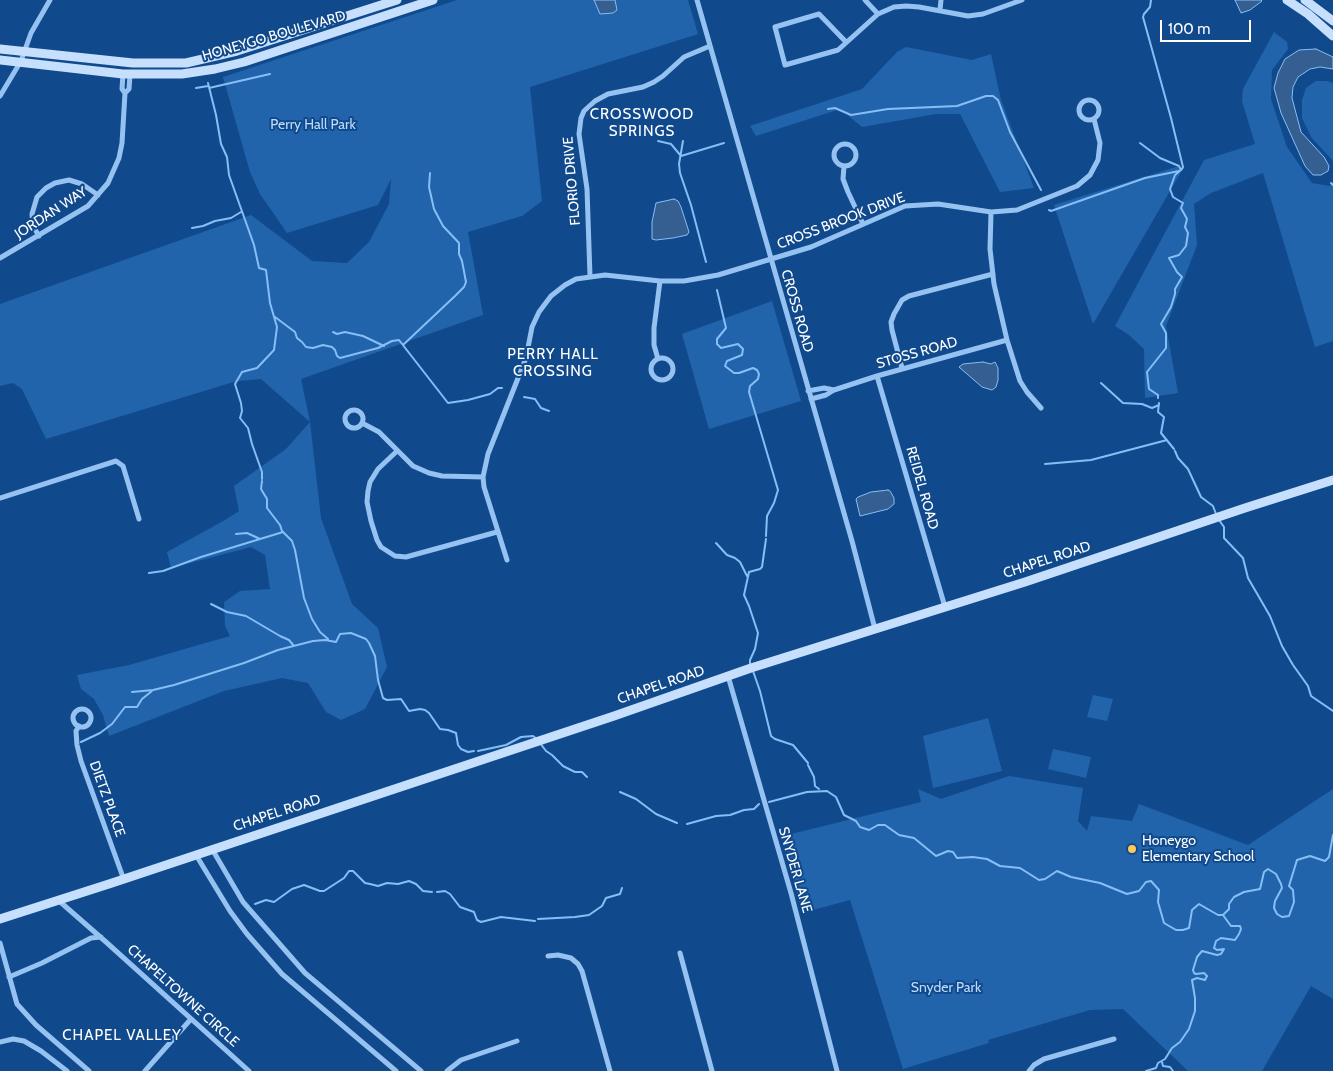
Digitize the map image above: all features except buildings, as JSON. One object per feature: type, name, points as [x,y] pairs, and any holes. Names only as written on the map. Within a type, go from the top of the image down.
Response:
[{"type":"street","points":[[0,96],[21,62],[34,27],[50,0]]},
{"type":"street","name":"HONEYGO BOULEVARD","points":[[0,49],[133,63],[186,63],[237,51],[397,0]]},
{"type":"street","name":"HONEYGO BOULEVARD","points":[[0,60],[127,74],[182,74],[215,69],[306,43],[433,0]]},
{"type":"street","name":"CROSS ROAD","points":[[697,0],[875,628]]},
{"type":"street","points":[[865,0],[878,14]]},
{"type":"street","points":[[919,7],[920,0]]},
{"type":"street","points":[[940,10],[942,0]]},
{"type":"street","points":[[846,42],[819,14],[775,27],[786,65],[838,50],[878,14],[894,7],[919,7],[968,16],[983,14],[1022,0]]},
{"type":"street","points":[[1286,0],[1308,14],[1333,36]]},
{"type":"street","points":[[1305,0],[1333,21]]},
{"type":"street","name":"FLORIO DRIVE","points":[[590,276],[587,190],[579,134],[580,118],[584,111],[595,101],[608,94],[643,87],[654,82],[684,57],[710,46]]},
{"type":"street","name":"JORDAN WAY","points":[[0,258],[88,206],[108,183],[119,158],[125,93],[122,89],[127,74]]},
{"type":"street","name":"CROSS BROOK DRIVE","points":[[507,560],[486,496],[483,477],[488,454],[526,358],[532,327],[539,312],[551,296],[565,285],[576,279],[590,276],[606,275],[684,281],[718,275],[811,248],[905,206],[938,204],[991,212],[1017,210],[1077,186],[1086,180],[1094,169],[1100,152],[1099,134],[1094,119]]},
{"type":"street","points":[[847,144],[854,147],[856,154],[851,164],[844,166],[837,162],[834,153],[840,145],[847,144]]},
{"type":"street","points":[[844,166],[844,179],[848,192],[863,224]]},
{"type":"street","points":[[39,236],[32,220],[33,208],[37,197],[51,185],[62,181],[75,181],[98,195]]},
{"type":"street","points":[[991,212],[990,249],[993,274],[1007,340],[1020,381],[1026,392],[1041,408]]},
{"type":"street","points":[[902,368],[891,322],[902,300],[909,296],[993,274]]},
{"type":"street","points":[[658,359],[654,345],[654,328],[660,280]]},
{"type":"street","name":"STOSS ROAD","points":[[811,399],[902,368],[1007,340]]},
{"type":"street","points":[[658,359],[667,359],[671,364],[673,372],[666,379],[658,380],[652,372],[652,365],[658,359]]},
{"type":"street","name":"REIDEL ROAD","points":[[878,376],[945,607]]},
{"type":"street","name":"STOSS ROAD","points":[[808,392],[824,388],[834,390]]},
{"type":"street","points":[[362,423],[379,432],[413,466],[442,476],[483,477]]},
{"type":"street","points":[[397,451],[378,469],[370,482],[368,491],[367,502],[371,521],[376,540],[381,547],[395,556],[413,556],[497,532]]},
{"type":"street","points":[[0,498],[116,461],[123,466],[139,519]]},
{"type":"street","name":"CHAPEL ROAD","points":[[0,919],[124,880],[728,676],[1333,480]]},
{"type":"street","name":"SNYDER LANE","points":[[728,676],[756,778],[791,893],[837,1071]]},
{"type":"street","name":"DIETZ PLACE","points":[[78,726],[76,731],[77,745],[81,761],[124,880]]},
{"type":"street","points":[[212,849],[243,902],[305,973],[359,1021],[421,1071]]},
{"type":"street","points":[[196,855],[230,911],[247,934],[282,974],[396,1071]]},
{"type":"street","name":"CHAPELTOWNE CIRCLE","points":[[58,900],[249,1071]]},
{"type":"street","points":[[9,977],[42,963],[91,938],[101,937]]},
{"type":"street","points":[[0,943],[17,1004],[27,1016],[89,1071]]},
{"type":"street","points":[[680,953],[712,1071]]},
{"type":"street","points":[[548,956],[558,955],[570,958],[578,964],[582,971],[610,1071]]},
{"type":"street","points":[[145,1071],[191,1019]]},
{"type":"street","points":[[0,1042],[13,1039],[24,1041],[41,1051],[67,1071]]},
{"type":"street","points":[[1029,1071],[1034,1065],[1044,1059],[1114,1039]]},
{"type":"street","points":[[447,1071],[461,1060],[517,1041]]},
{"type":"green space","name":"Perry Hall Park","points":[[457,0],[688,0],[698,34],[530,87],[542,201],[522,216],[468,232],[483,315],[301,379],[310,422],[261,379],[237,381],[46,439],[22,389],[13,383],[0,386],[0,304],[251,215],[312,261],[347,263],[369,242],[389,204],[391,179],[378,205],[287,233],[260,194],[250,172],[223,77]]},
{"type":"green space","points":[[1274,32],[1287,42],[1288,49],[1272,70],[1271,99],[1287,147],[1312,183],[1329,186],[1333,183],[1333,341],[1315,347],[1263,173],[1211,193],[1194,204],[1197,245],[1166,326],[1178,393],[1145,398],[1144,349],[1129,335],[1115,326],[1204,160],[1255,144],[1242,101],[1243,89]]},
{"type":"green space","points":[[906,47],[972,60],[991,54],[1001,100],[1034,188],[1000,192],[960,114],[936,114],[862,127],[840,109],[756,136],[750,126],[862,89],[897,52]]},
{"type":"green space","points":[[1316,81],[1333,83],[1333,161],[1311,137],[1302,118],[1302,100],[1306,88]]},
{"type":"green space","points":[[1179,166],[1181,172],[1093,324],[1054,205]]},
{"type":"green space","points":[[772,301],[801,401],[709,429],[682,334]]},
{"type":"green space","points":[[310,422],[321,518],[352,604],[378,628],[387,667],[365,709],[341,720],[326,712],[308,683],[282,678],[224,691],[109,736],[103,715],[94,699],[81,689],[77,675],[129,665],[230,636],[225,626],[224,602],[240,591],[270,589],[265,555],[251,547],[171,568],[167,552],[239,511],[234,486],[286,449]]},
{"type":"green space","points":[[1093,695],[1113,699],[1107,721],[1087,717]]},
{"type":"green space","points":[[988,718],[1002,771],[933,788],[923,736]]},
{"type":"green space","points":[[1053,749],[1091,757],[1086,778],[1048,769]]},
{"type":"green space","name":"Snyder Park","points":[[1009,776],[1083,788],[1078,821],[1087,831],[1091,816],[1132,821],[1139,804],[1248,845],[1333,789],[1333,999],[1311,986],[1262,1071],[1188,1071],[1123,1009],[1090,1010],[988,1040],[989,1043],[903,1069],[850,900],[802,913],[783,836],[921,802],[918,789],[941,799]]},
{"type":"shaded area","points":[[594,0],[615,0],[617,10],[613,13],[600,14]]},
{"type":"shaded area","points":[[1235,0],[1262,1],[1250,10],[1241,13]]},
{"type":"shaded area","points":[[1316,49],[1333,57],[1333,69],[1320,67],[1310,69],[1298,77],[1293,87],[1292,98],[1301,132],[1324,157],[1329,166],[1328,171],[1321,175],[1313,175],[1305,166],[1281,113],[1274,88],[1278,73],[1285,59],[1299,50]]},
{"type":"shaded area","points":[[674,199],[678,201],[681,207],[689,232],[687,235],[673,238],[652,239],[652,222],[656,203]]},
{"type":"shaded area","points":[[983,362],[991,364],[995,362],[998,368],[998,380],[996,387],[992,390],[982,387],[959,367],[963,364]]},
{"type":"shaded area","points":[[888,490],[894,498],[894,504],[888,509],[860,516],[856,499],[858,497],[871,492]]},
{"type":"waterway","points":[[1151,0],[1150,7],[1143,17],[1183,167],[1175,175],[1170,189],[1173,197],[1183,203],[1181,208],[1187,219],[1185,227],[1188,233],[1186,246],[1179,255],[1169,258],[1182,277],[1175,289],[1171,307],[1161,324],[1166,333],[1166,348],[1147,372],[1149,389],[1158,395],[1158,398]]},
{"type":"waterway","points":[[209,88],[270,74]]},
{"type":"waterway","points":[[208,83],[221,144],[227,157],[229,175],[254,245],[259,268],[266,270],[270,303],[277,327],[274,350],[257,368],[242,372],[235,384],[241,403],[242,411],[240,418],[248,428],[262,472],[262,479]]},
{"type":"waterway","points":[[196,88],[208,86]]},
{"type":"waterway","points":[[828,109],[835,108],[851,115],[888,109],[957,106],[986,96],[993,96],[998,100],[1010,132],[1041,190]]},
{"type":"waterway","points":[[658,141],[671,144],[681,156]]},
{"type":"waterway","points":[[683,141],[679,164],[680,173],[691,205],[706,262]]},
{"type":"waterway","points":[[681,156],[724,143]]},
{"type":"waterway","points":[[1140,143],[1160,158],[1179,166],[1181,170]]},
{"type":"waterway","points":[[1049,210],[1051,211],[1145,178],[1179,171]]},
{"type":"waterway","points":[[403,345],[455,296],[464,287],[466,282],[459,254],[459,243],[443,226],[434,209],[429,187],[430,173]]},
{"type":"waterway","points":[[192,228],[231,218],[241,212]]},
{"type":"waterway","points":[[717,290],[726,328],[717,339],[717,344],[721,348],[738,344],[743,349],[742,355],[727,361],[725,366],[734,373],[753,368],[759,374],[758,379],[750,386],[749,392],[778,490],[767,516],[766,536]]},
{"type":"waterway","points":[[275,317],[295,332],[297,338],[306,347],[313,348],[323,345],[332,347],[340,358],[378,348],[392,341],[399,340],[448,403],[490,394],[498,388],[502,388]]},
{"type":"waterway","points":[[333,332],[337,334],[345,332],[363,336],[384,346]]},
{"type":"waterway","points":[[1101,383],[1123,403],[1142,404],[1152,408],[1159,405]]},
{"type":"waterway","points":[[524,397],[535,399],[541,408],[549,411]]},
{"type":"waterway","points":[[1159,403],[1158,412],[1164,417],[1161,433],[1174,449]]},
{"type":"waterway","points":[[1045,464],[1091,460],[1167,440]]},
{"type":"waterway","points":[[1175,451],[1178,458],[1188,469],[1201,497],[1213,506],[1216,514]]},
{"type":"waterway","points":[[262,481],[261,489],[267,499],[267,508],[280,525],[282,531],[292,541],[304,598],[312,619],[320,632],[328,639]]},
{"type":"waterway","points":[[1219,520],[1224,527],[1224,538],[1243,558],[1248,578],[1270,616],[1282,646],[1308,686],[1311,696],[1333,711]]},
{"type":"waterway","points":[[149,573],[163,571],[201,557],[283,532]]},
{"type":"waterway","points":[[236,534],[247,533],[260,539]]},
{"type":"waterway","points":[[750,666],[758,633],[744,595],[749,572],[762,567],[766,539]]},
{"type":"waterway","points":[[716,543],[727,555],[740,562],[747,576]]},
{"type":"waterway","points":[[211,604],[227,612],[246,616],[289,640],[294,646]]},
{"type":"waterway","points":[[132,692],[174,685],[278,650],[313,641],[325,640],[336,642],[340,634],[351,633],[366,639],[369,643],[375,656],[378,680],[383,698],[387,700],[401,699],[409,711],[425,710],[440,729],[456,733],[458,745],[461,749],[468,752],[474,751]]},
{"type":"waterway","points":[[753,671],[771,736],[793,745],[808,763]]},
{"type":"waterway","points":[[81,742],[100,733],[112,724],[125,707],[137,707],[142,699],[152,691]]},
{"type":"waterway","points":[[478,751],[506,745],[521,737],[533,736],[537,739]]},
{"type":"waterway","points":[[540,743],[563,766],[575,772],[582,772],[587,777]]},
{"type":"waterway","points":[[808,765],[814,777],[815,786],[819,789]]},
{"type":"waterway","points":[[769,802],[807,792],[827,791],[836,797],[844,815],[856,821],[860,827],[869,830],[878,825],[885,825],[899,835],[914,838],[936,856],[948,851],[953,852],[957,858],[973,857],[987,859],[1000,866],[1020,868],[1039,880],[1045,879],[1057,871],[1071,877],[1100,883],[1127,894],[1139,891],[1146,882],[1151,881],[1159,890],[1158,902],[1164,923],[1176,930],[1189,928],[1192,910],[1199,904],[1218,915],[1223,915]]},
{"type":"waterway","points":[[620,792],[636,799],[656,814],[677,823]]},
{"type":"waterway","points":[[687,824],[754,809],[759,804]]},
{"type":"waterway","points":[[1223,915],[1229,909],[1229,904],[1234,897],[1244,892],[1260,889],[1264,872],[1268,869],[1276,874],[1282,888],[1275,901],[1274,908],[1277,914],[1282,917],[1289,916],[1294,902],[1293,890],[1289,886],[1297,860],[1310,856],[1325,861],[1329,857],[1333,835]]},
{"type":"waterway","points":[[255,904],[266,900],[274,902],[292,889],[304,885],[324,891],[344,878],[349,871],[353,871],[365,883],[378,886],[387,883],[398,884],[409,881],[416,884],[423,891],[432,892]]},
{"type":"waterway","points":[[538,919],[589,915],[602,906],[606,898],[620,894],[622,888]]},
{"type":"waterway","points":[[437,892],[445,891],[450,894],[460,907],[474,912],[477,920],[481,922],[501,917],[535,921]]},
{"type":"waterway","points":[[1146,1071],[1156,1068],[1158,1063],[1165,1059],[1189,1029],[1195,1011],[1192,980],[1197,978],[1205,980],[1207,976],[1204,973],[1194,973],[1193,970],[1197,957],[1202,951],[1217,955],[1221,954],[1224,949],[1217,950],[1214,948],[1216,941],[1221,938],[1235,940],[1239,934],[1240,926],[1231,926],[1223,915]]},
{"type":"waterway","points":[[1162,1062],[1163,1066],[1170,1067],[1173,1071]]},
{"type":"place","name":"Honeygo Elementary School","points":[[1132,849]]},
{"type":"district","name":"CROSSWOOD SPRINGS","points":[[642,124]]},
{"type":"district","name":"PERRY HALL CROSSING","points":[[553,364]]},
{"type":"district","name":"CHAPEL VALLEY","points":[[122,1036]]}]
